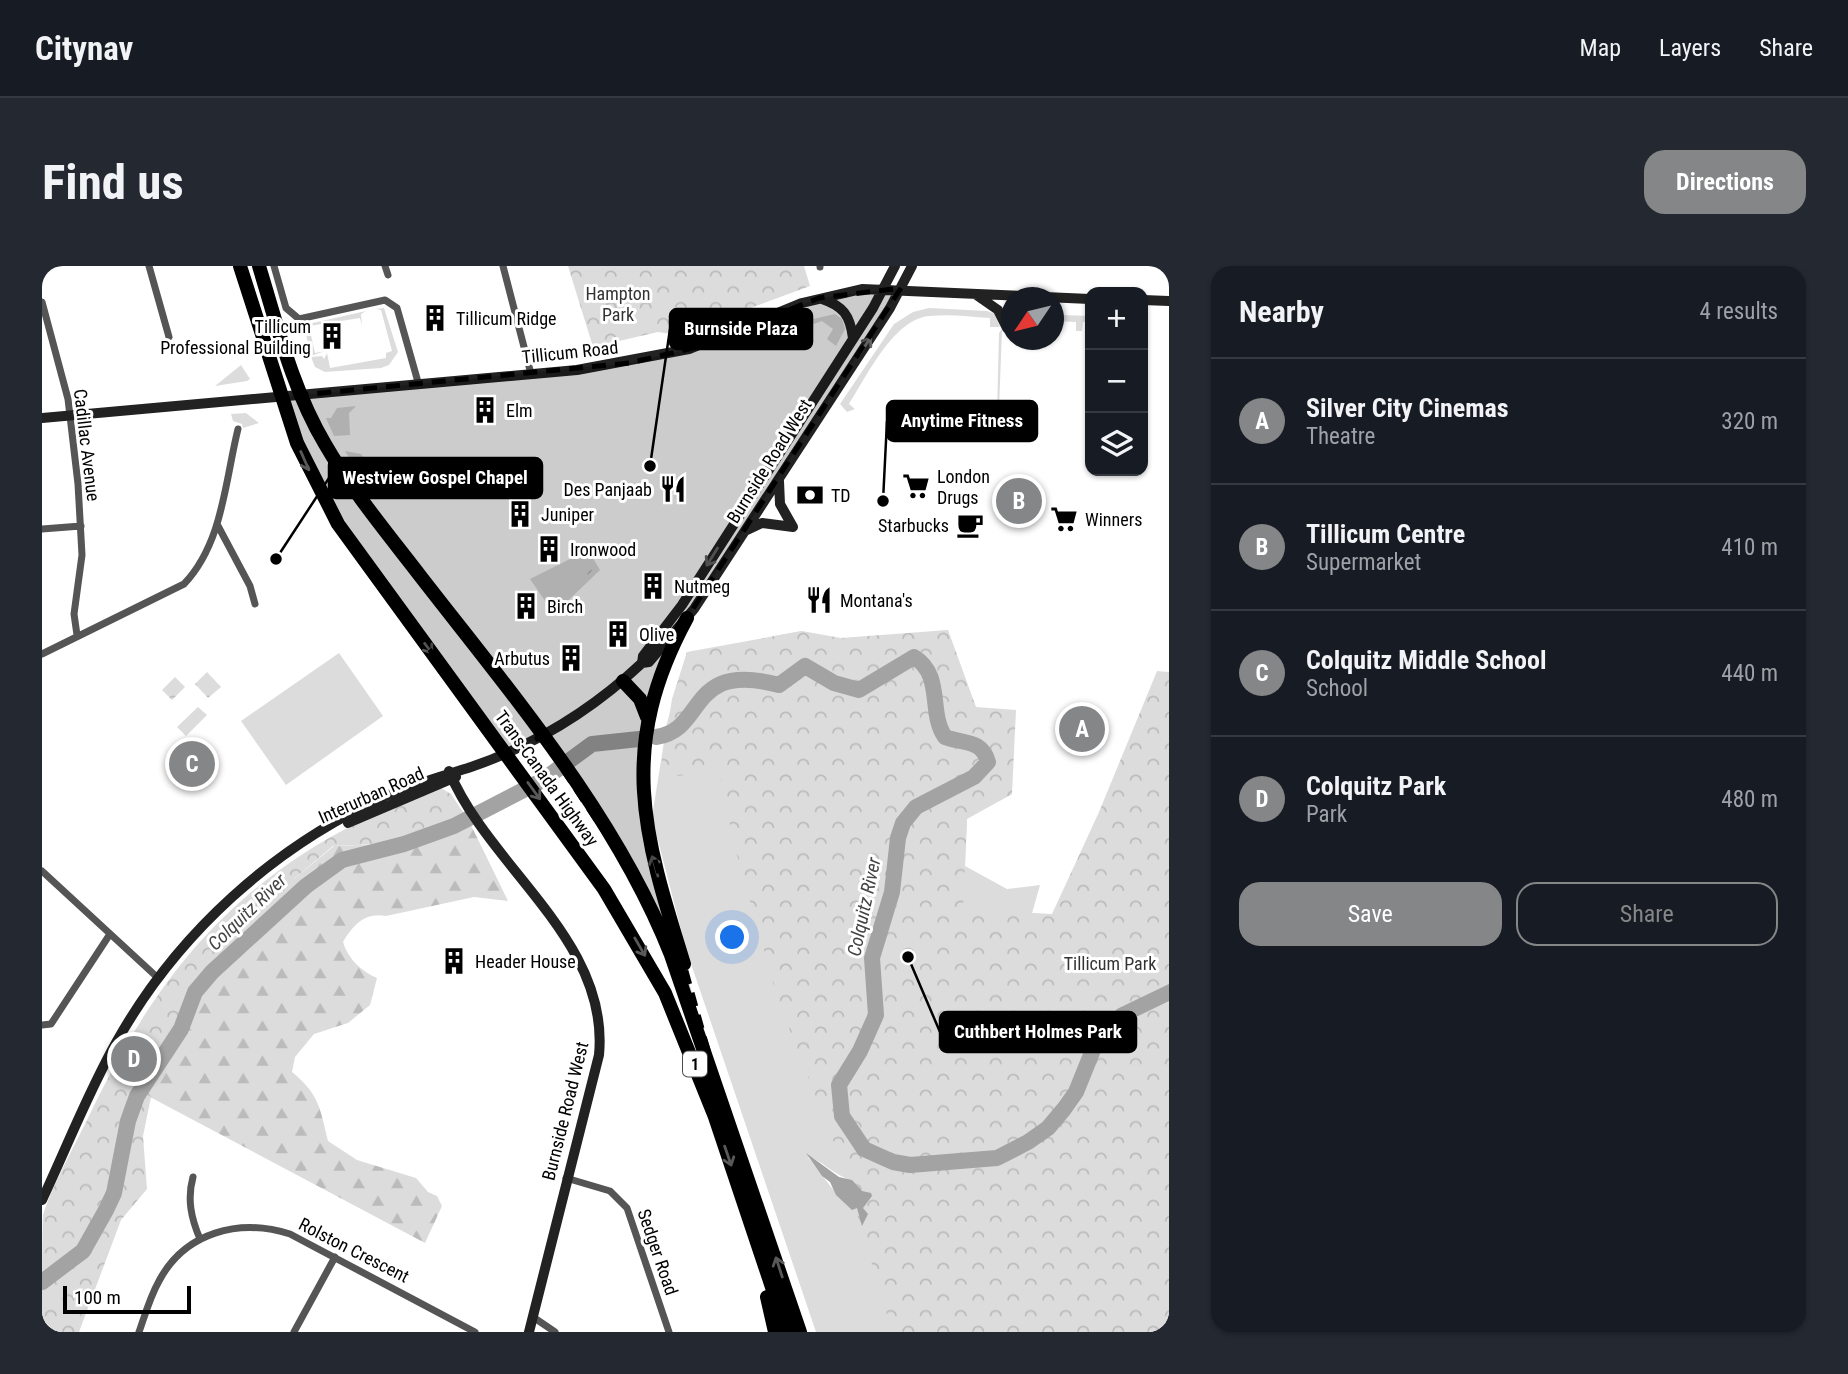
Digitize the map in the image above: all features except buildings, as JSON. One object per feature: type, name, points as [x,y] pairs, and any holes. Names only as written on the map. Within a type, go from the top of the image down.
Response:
[{"type":"highway","name":"Trans-Canada Highway","points":[[240,266],[281,397],[322,497],[385,591],[604,889],[665,993],[699,1074],[787,1332]]},
{"type":"highway","name":"Trans-Canada Highway","points":[[259,266],[303,395],[324,443],[579,788],[626,859],[647,897],[671,955],[721,1097],[800,1332]]},
{"type":"highway","points":[[687,618],[666,660],[647,717],[642,791],[646,827],[710,1047],[721,1097]]},
{"type":"highway","points":[[623,681],[640,699],[647,717]]},
{"type":"highway","points":[[760,1251],[761,1275],[775,1332]]},
{"type":"main road","points":[[642,663],[643,656],[682,605],[853,338],[895,266]]},
{"type":"main road","name":"Burnside Road West","points":[[642,663],[649,662],[687,618],[901,288],[912,266]]},
{"type":"main road","name":"Tillicum Road","points":[[42,418],[629,363],[689,349],[819,298],[862,289],[901,288],[1001,294]]},
{"type":"main road","points":[[973,292],[998,310],[1001,316]]},
{"type":"main road","points":[[819,298],[835,303],[847,313],[853,338]]},
{"type":"main road","name":"Tillicum Road","points":[[1064,298],[1085,299]]},
{"type":"main road","points":[[1148,300],[1169,301]]},
{"type":"main road","points":[[745,531],[762,523],[793,527],[780,504],[779,478]]},
{"type":"main road","name":"Interurban Road","points":[[287,855],[370,812],[551,731],[623,681],[642,663]]},
{"type":"main road","name":"Burnside Road West","points":[[451,775],[465,803],[565,939],[597,1003],[602,1031],[599,1055],[529,1332]]},
{"type":"main road","name":"Interurban Road","points":[[287,855],[320,831],[357,810],[432,778],[451,775]]},
{"type":"main road","points":[[42,1199],[116,1043],[158,978],[218,911],[287,855]]},
{"type":"street","points":[[149,266],[169,337]]},
{"type":"street","points":[[274,266],[286,308],[291,316],[299,319],[385,300],[393,303],[397,308],[418,382]]},
{"type":"street","points":[[385,266],[388,275]]},
{"type":"street","points":[[503,266],[531,374]]},
{"type":"street","name":"Cadillac Avenue","points":[[42,302],[70,416],[82,555],[74,614],[76,635]]},
{"type":"street","points":[[42,654],[184,584],[199,568],[217,524],[238,429]]},
{"type":"street","points":[[217,524],[250,586],[255,604]]},
{"type":"street","points":[[42,529],[80,526]]},
{"type":"street","points":[[42,871],[158,978]]},
{"type":"street","points":[[44,1026],[51,1024],[110,934]]},
{"type":"street","points":[[193,1177],[189,1194],[193,1224],[200,1239]]},
{"type":"street","name":"Sedger Road","points":[[566,1178],[610,1192],[627,1208],[669,1332]]},
{"type":"street","name":"Rolston Crescent","points":[[139,1332],[165,1270],[200,1239],[227,1229],[257,1226],[290,1234],[475,1332]]},
{"type":"street","points":[[294,1332],[335,1257]]},
{"type":"street","points":[[533,1317],[555,1332]]},
{"type":"highlighted area","points":[[901,288],[687,618],[647,717],[646,827],[721,1097],[647,897],[541,737],[505,753],[338,524],[281,397],[629,363],[689,349],[819,298]]},
{"type":"green space","name":"Hampton Park","points":[[568,266],[804,266],[810,286],[678,335],[658,332],[593,347]]},
{"type":"green space","points":[[384,308],[398,352],[389,365],[381,368],[325,372],[315,367],[311,357],[322,356],[324,359],[327,353],[330,368],[386,358],[386,353],[392,351],[381,310],[376,309]]},
{"type":"green space","points":[[929,308],[987,311],[995,314],[1000,327],[990,327],[990,318],[945,315],[917,319],[893,337],[883,350],[849,404],[855,409],[847,412],[840,404],[894,324],[913,312]]},
{"type":"green space","points":[[366,311],[361,314],[362,326],[360,318],[309,326],[315,353],[325,351],[311,356],[304,325]]},
{"type":"green space","points":[[835,314],[842,319],[845,329],[836,346],[827,339],[833,329],[822,321],[808,326],[809,330],[800,329],[796,334],[787,325]]},
{"type":"green space","points":[[1064,315],[1085,316],[1082,331],[1076,331],[1076,322],[1064,321]]},
{"type":"green space","points":[[1001,330],[997,413],[999,333]]},
{"type":"green space","points":[[241,365],[250,379],[215,386]]},
{"type":"green space","points":[[356,406],[349,413],[350,435],[334,436],[326,418],[331,418],[337,408]]},
{"type":"green space","points":[[246,413],[259,423],[243,428],[242,424],[233,421],[231,414]]},
{"type":"green space","points":[[345,451],[361,454],[368,464],[363,481]]},
{"type":"green space","points":[[588,550],[600,570],[554,614],[530,579]]},
{"type":"green space","points":[[585,559],[593,567],[585,575],[577,567]]},
{"type":"green space","points":[[948,630],[976,757],[1012,794],[967,818],[965,866],[1007,889],[1040,885],[913,1332],[816,1332],[686,949],[652,817],[667,723],[687,652],[729,693],[774,636],[802,631],[809,646]],"holes":[[[808,1157],[852,1180],[861,1225],[857,1208],[837,1193]]]},
{"type":"green space","name":"Tillicum Park","points":[[948,630],[976,707],[1016,710],[1012,794],[967,819],[963,909],[1052,914],[1099,812],[1157,671],[1169,672],[1169,1332],[892,1332],[842,1163],[778,1000],[732,837],[720,771],[659,778],[672,699],[687,652],[802,631],[841,638]]},
{"type":"green space","points":[[339,653],[383,716],[286,785],[241,721]]},
{"type":"green space","points":[[207,672],[221,687],[208,698],[195,684]]},
{"type":"green space","points":[[175,677],[185,687],[172,700],[162,690]]},
{"type":"green space","points":[[198,707],[207,715],[186,736],[177,727]]},
{"type":"green space","points":[[441,788],[451,794],[469,821],[412,839],[411,846],[401,843],[333,846],[295,878],[273,913],[239,935],[232,953],[216,961],[195,980],[187,1006],[167,1041],[142,1067],[134,1087],[151,1097],[143,1136],[147,1189],[121,1220],[79,1332],[42,1332],[43,1215],[65,1164],[114,1067],[167,982],[231,910],[268,878],[310,849],[357,823]]},
{"type":"green space","points":[[469,821],[508,901],[474,897],[386,916],[372,916],[360,921],[343,942],[356,964],[377,978],[370,1005],[348,1023],[314,1034],[295,1057],[292,1072],[308,1087],[317,1102],[328,1141],[357,1160],[416,1178],[428,1192],[437,1196],[442,1206],[425,1243],[133,1088],[142,1067],[167,1041],[192,993],[195,980],[216,961],[232,953],[238,935],[277,909],[282,894],[295,878],[334,846],[411,843],[412,839]]},
{"type":"shaded area","points":[[507,477],[512,488],[490,498],[485,487]]},
{"type":"shaded area","points":[[1169,984],[1169,1001],[1132,1019],[1109,1041],[1090,1041],[1117,1009]]},
{"type":"shaded area","points":[[806,1153],[839,1177],[852,1180],[862,1191],[871,1193],[872,1196],[863,1208],[868,1214],[862,1226],[857,1208],[852,1210],[836,1195],[830,1182],[822,1176]]},
{"type":"waterway","name":"Colquitz River","points":[[656,737],[672,732],[713,689],[728,682],[749,680],[779,685],[805,666],[834,683],[859,690],[914,657],[923,665],[933,684],[937,717],[945,737],[977,746],[985,755],[988,762],[974,777],[916,807],[903,823],[898,838],[892,892],[872,958],[876,1015],[860,1051],[839,1085],[842,1116],[864,1149],[893,1162],[910,1165],[997,1158],[1048,1128],[1076,1092],[1097,1040],[1110,1024]]},
{"type":"waterway","name":"Colquitz River","points":[[42,1282],[83,1251],[106,1210],[114,1193],[128,1121],[137,1096],[181,1029],[195,992],[212,972],[306,886],[342,860],[404,844],[454,826],[543,780],[592,744],[639,739]]},
{"type":"place","name":"Tillicum Ridge","points":[[435,318]]},
{"type":"place","name":"Tillicum Professional Building","points":[[332,336]]},
{"type":"place","name":"Elm","points":[[485,410]]},
{"type":"place","name":"Burnside Plaza","points":[[650,466]]},
{"type":"place","name":"London Drugs","points":[[916,486]]},
{"type":"place","name":"Des Panjaab","points":[[673,489]]},
{"type":"place","name":"TD","points":[[810,495]]},
{"type":"place","name":"Anytime Fitness","points":[[883,501]]},
{"type":"place","name":"Tillicum Centre","points":[[1019,501]]},
{"type":"place","name":"Juniper","points":[[520,514]]},
{"type":"place","name":"Winners","points":[[1064,519]]},
{"type":"place","name":"Starbucks","points":[[970,525]]},
{"type":"place","name":"Ironwood","points":[[549,549]]},
{"type":"place","name":"Westview Gospel Chapel","points":[[276,559]]},
{"type":"place","name":"Nutmeg","points":[[653,586]]},
{"type":"place","name":"Montana's","points":[[819,600]]},
{"type":"place","name":"Birch","points":[[526,606]]},
{"type":"place","name":"Olive","points":[[618,634]]},
{"type":"place","name":"Arbutus","points":[[571,658]]},
{"type":"place","name":"Silver City Cinemas","points":[[1082,729]]},
{"type":"place","name":"Colquitz Middle School","points":[[192,764]]},
{"type":"place","name":"Cuthbert Holmes Park","points":[[908,957]]},
{"type":"place","name":"Header House","points":[[454,961]]},
{"type":"place","name":"Colquitz Park","points":[[134,1059]]}]
